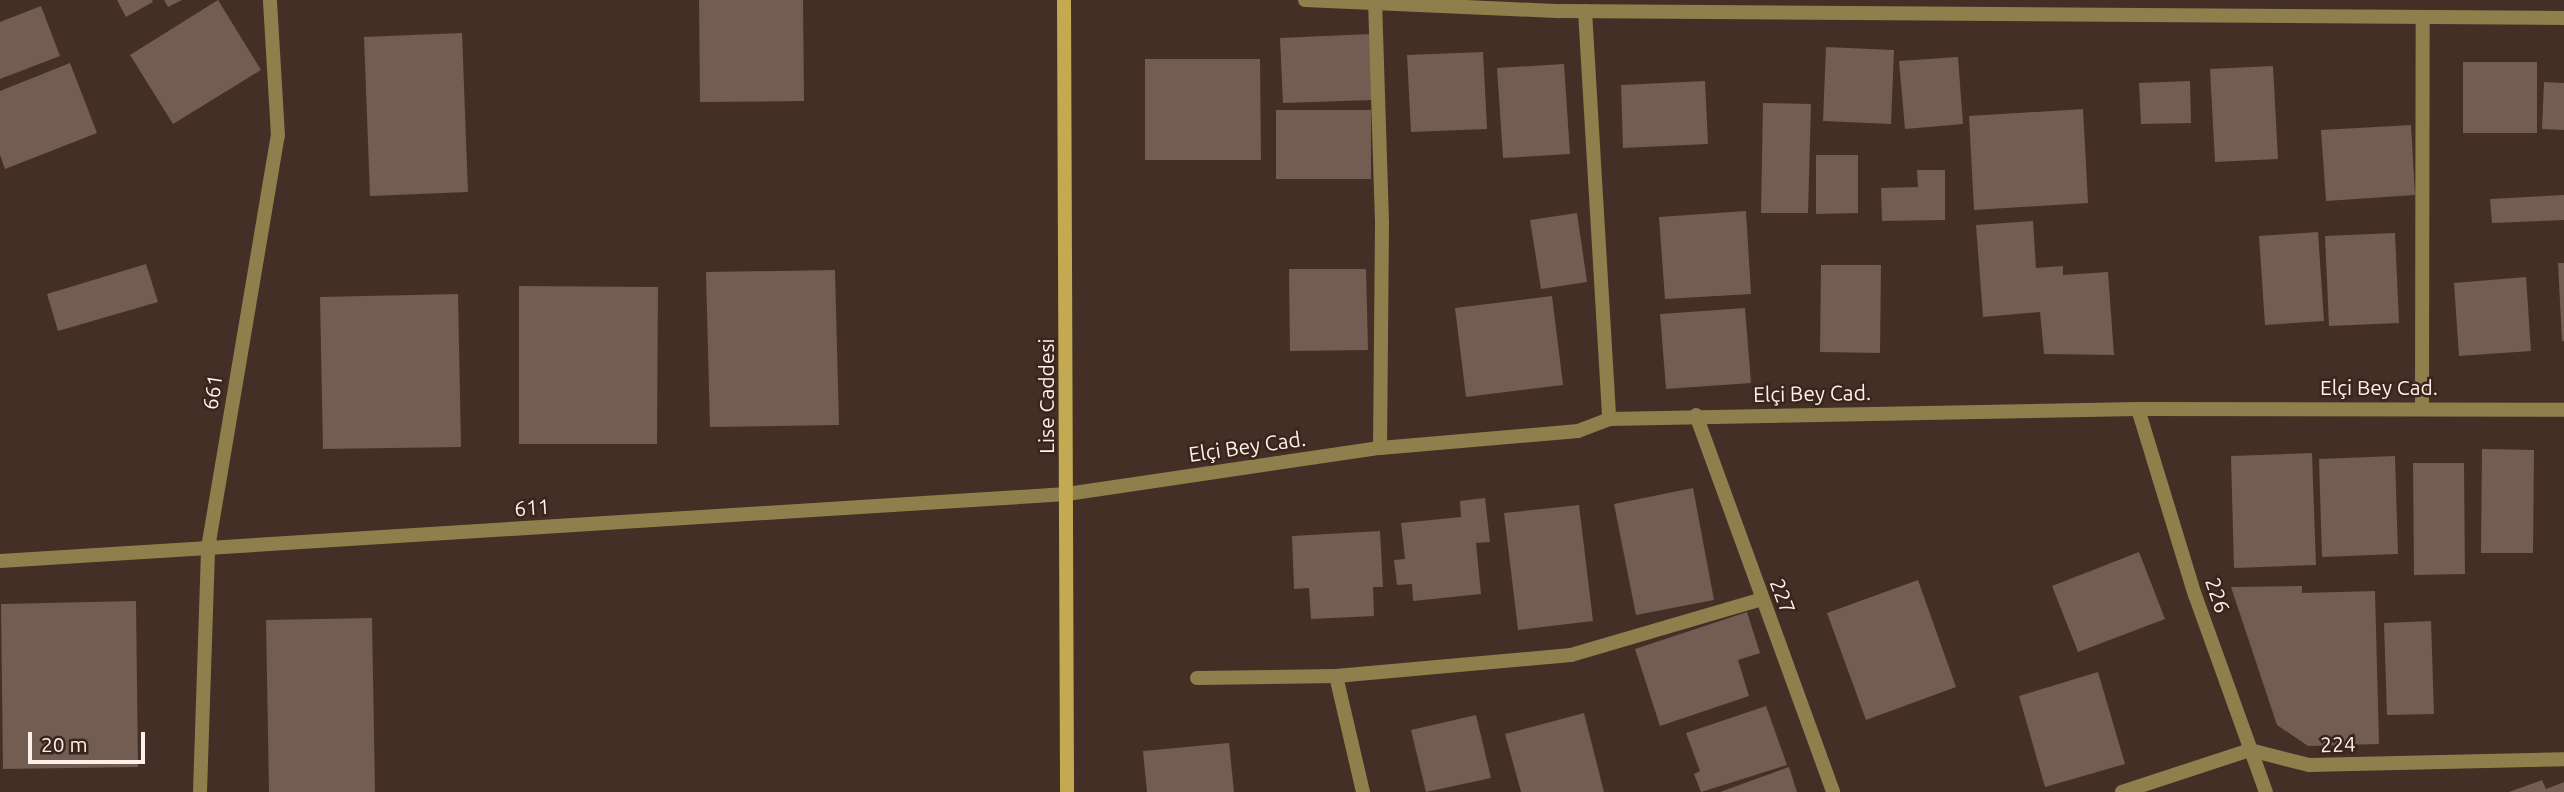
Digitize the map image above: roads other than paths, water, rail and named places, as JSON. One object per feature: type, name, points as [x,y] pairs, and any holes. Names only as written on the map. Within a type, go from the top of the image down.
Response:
[{"type":"street","name":"661","points":[[200,792],[208,548],[278,136],[270,0]]},
{"type":"street","name":"Lise Caddesi","points":[[1064,0],[1067,792]]},
{"type":"street","points":[[1305,0],[2564,18]]},
{"type":"street","points":[[1375,2],[1381,223],[1380,448]]},
{"type":"street","points":[[1586,6],[1609,419]]},
{"type":"street","points":[[2422,408],[2423,17]]},
{"type":"street","name":"Elçi Bey Cad.","points":[[1067,494],[1380,448],[1578,431],[1609,419],[1696,415],[2137,409],[2564,410]]},
{"type":"street","name":"226","points":[[2137,409],[2266,792]]},
{"type":"street","name":"227","points":[[1696,415],[1833,792]]},
{"type":"street","name":"611","points":[[0,561],[1067,494]]},
{"type":"street","points":[[1197,678],[1336,676],[1571,655],[1762,600]]},
{"type":"street","points":[[1336,676],[1363,792]]},
{"type":"street","points":[[2122,792],[2250,750]]},
{"type":"street","name":"224","points":[[2250,750],[2309,765],[2564,760]]}]
